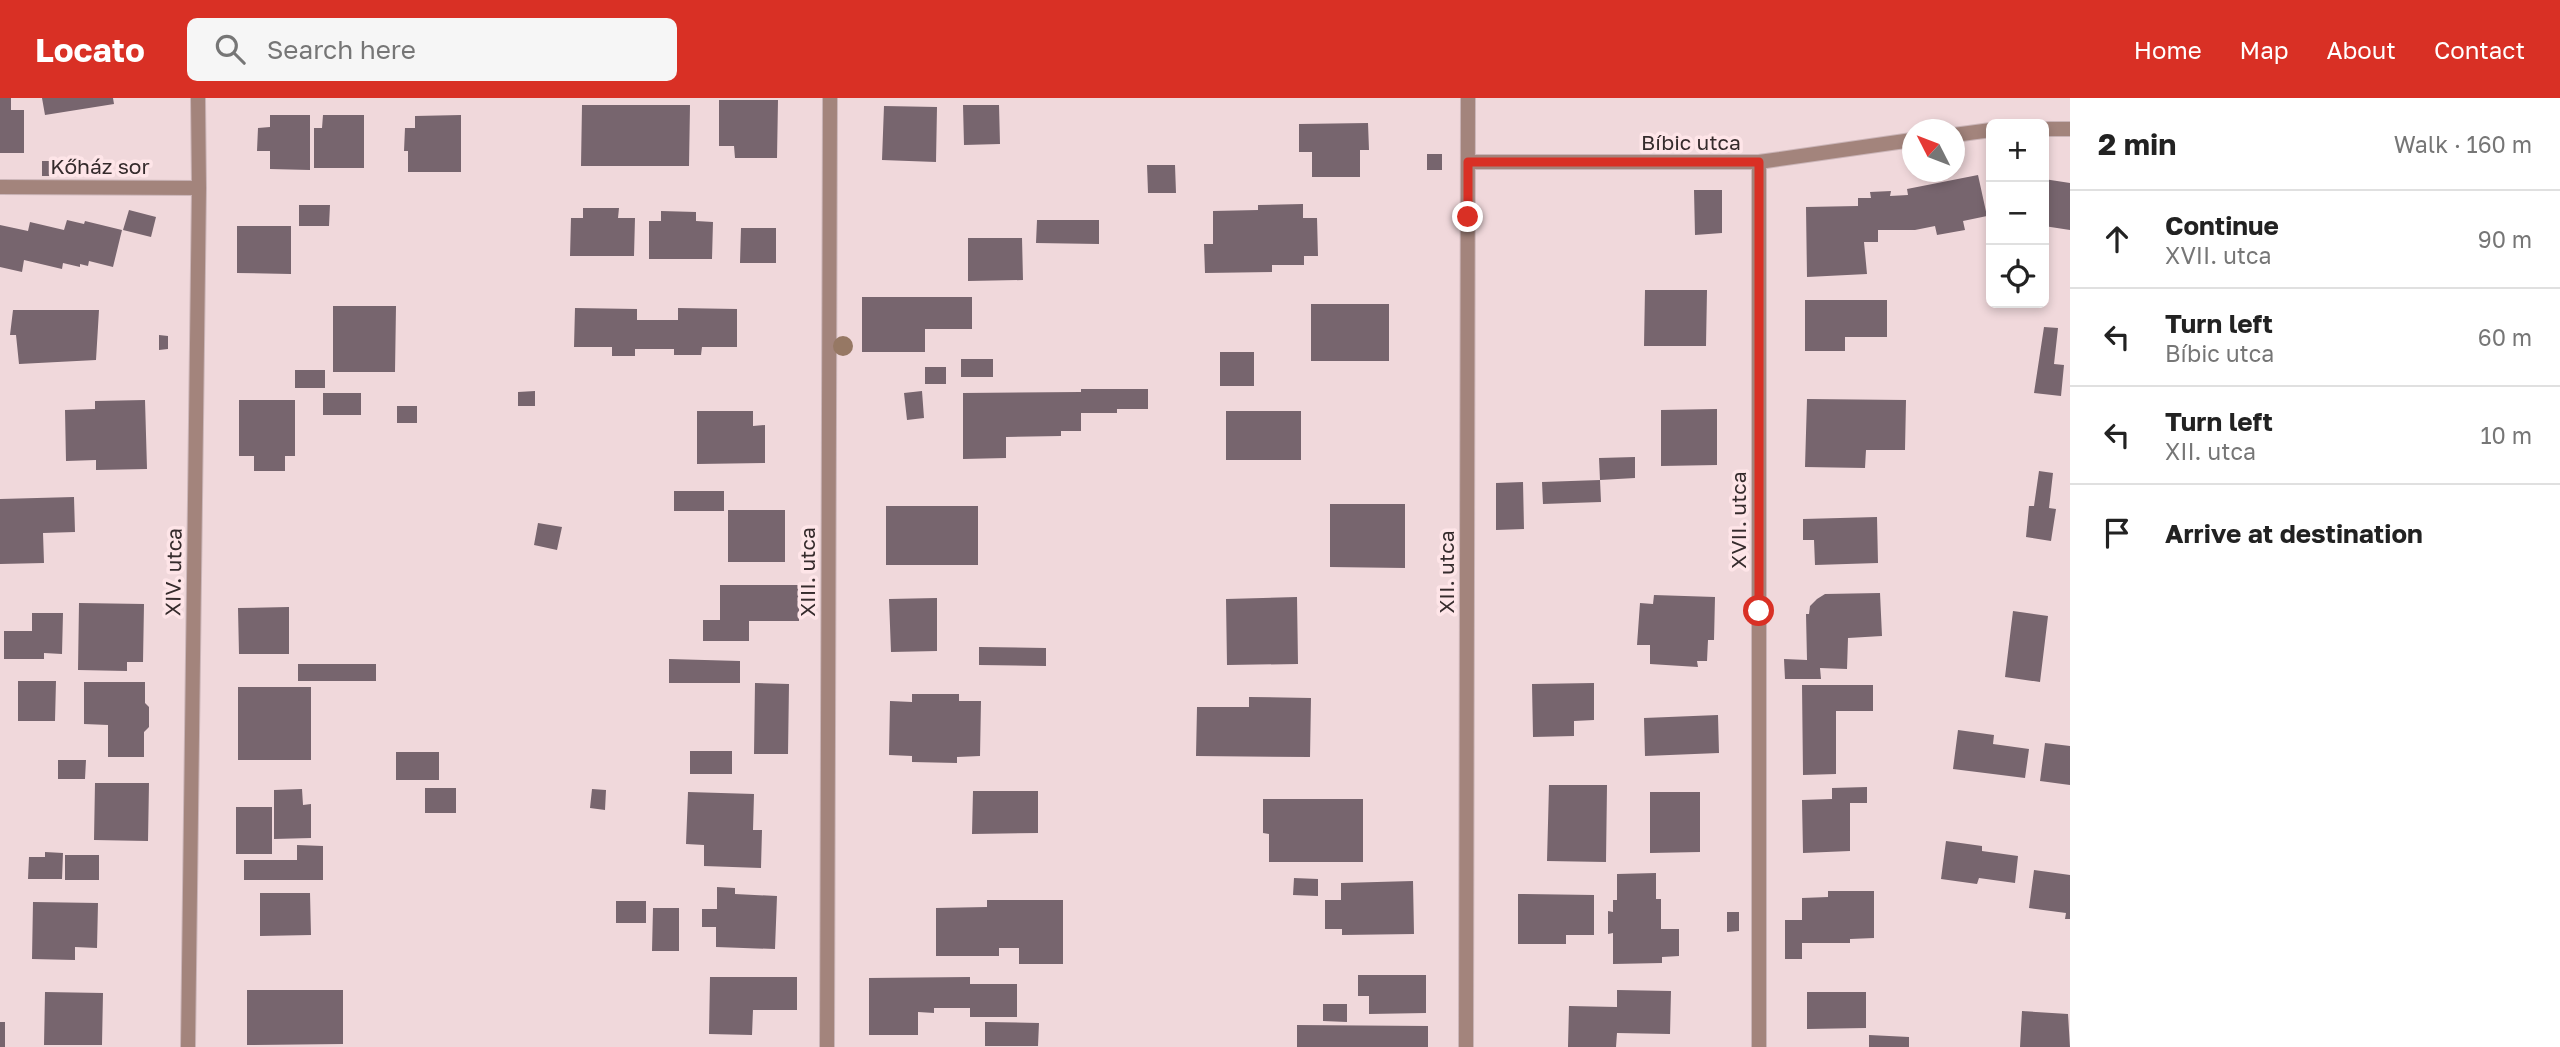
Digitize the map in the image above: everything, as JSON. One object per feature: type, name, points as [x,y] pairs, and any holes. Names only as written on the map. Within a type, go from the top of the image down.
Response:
[{"type":"street","name":"XIV. utca","points":[[187,1047],[198,98]]},
{"type":"street","name":"XIII. utca","points":[[827,1047],[830,98]]},
{"type":"street","name":"XII. utca","points":[[1466,1047],[1468,98]]},
{"type":"street","points":[[2049,129],[2070,129]]},
{"type":"street","points":[[1965,134],[1986,131]]},
{"type":"street","name":"Bíbic utca","points":[[1468,162],[1759,162],[1902,142]]},
{"type":"street","name":"XVII. utca","points":[[1759,162],[1759,1047]]},
{"type":"street","name":"Kőház sor","points":[[0,187],[199,188]]},
{"type":"building","points":[[0,98],[11,98],[11,110],[24,110],[24,153],[0,153]]},
{"type":"building","points":[[42,98],[113,98],[114,104],[45,115]]},
{"type":"building","points":[[719,100],[778,100],[777,158],[735,158],[734,146],[719,146]]},
{"type":"building","points":[[582,105],[690,105],[689,166],[581,166]]},
{"type":"building","points":[[963,105],[999,105],[1000,144],[964,145]]},
{"type":"building","points":[[884,106],[937,107],[936,162],[882,160]]},
{"type":"building","points":[[270,115],[310,115],[310,170],[270,169],[270,151],[257,151],[258,128],[270,127]]},
{"type":"building","points":[[323,115],[364,115],[364,168],[314,168],[314,128],[322,128]]},
{"type":"building","points":[[461,115],[461,172],[408,172],[408,151],[404,151],[405,128],[415,128],[415,116]]},
{"type":"building","points":[[1368,123],[1369,150],[1360,150],[1360,177],[1312,177],[1312,152],[1299,152],[1299,124]]},
{"type":"building","points":[[1427,154],[1442,154],[1442,170],[1427,170]]},
{"type":"building","points":[[42,161],[54,161],[54,176],[42,176]]},
{"type":"building","points":[[1147,165],[1175,165],[1176,193],[1148,193]]},
{"type":"building","points":[[1978,175],[1986,216],[1963,221],[1965,230],[1937,235],[1935,226],[1915,230],[1878,230],[1878,242],[1864,242],[1867,274],[1807,277],[1806,207],[1858,206],[1858,198],[1871,198],[1870,192],[1891,191],[1890,196],[1908,195],[1907,189],[1942,182],[1965,182],[1965,178]]},
{"type":"building","points":[[2049,180],[2070,183],[2070,230],[2049,227]]},
{"type":"building","points":[[1694,190],[1722,190],[1722,233],[1695,235]]},
{"type":"building","points":[[1303,204],[1303,218],[1317,218],[1318,256],[1304,256],[1304,265],[1272,265],[1272,272],[1205,273],[1204,244],[1213,244],[1213,211],[1258,210],[1258,205]]},
{"type":"building","points":[[299,205],[330,205],[329,226],[299,226]]},
{"type":"building","points":[[583,208],[619,208],[618,218],[635,218],[634,256],[570,256],[571,218],[583,218]]},
{"type":"building","points":[[129,210],[156,217],[151,237],[123,230]]},
{"type":"building","points":[[661,211],[696,212],[696,221],[713,222],[712,259],[649,259],[649,221],[661,221]]},
{"type":"building","points":[[67,220],[84,224],[85,221],[122,230],[113,267],[89,261],[88,266],[80,264],[80,267],[63,263],[62,269],[24,260],[22,272],[0,267],[0,225],[28,231],[30,222],[64,230]]},
{"type":"building","points":[[1037,220],[1099,220],[1099,244],[1036,243]]},
{"type":"building","points":[[237,226],[291,226],[291,274],[237,273]]},
{"type":"building","points":[[741,228],[776,228],[776,263],[740,263]]},
{"type":"building","points":[[968,238],[1022,238],[1023,280],[968,281]]},
{"type":"building","points":[[1645,290],[1707,290],[1706,346],[1644,346]]},
{"type":"building","points":[[862,297],[972,297],[972,329],[925,329],[925,352],[862,352]]},
{"type":"building","points":[[1805,300],[1887,300],[1887,337],[1845,337],[1845,351],[1805,351]]},
{"type":"building","points":[[1311,304],[1389,304],[1389,361],[1311,361]]},
{"type":"building","points":[[333,306],[396,306],[395,372],[333,372]]},
{"type":"building","points":[[575,308],[637,309],[637,320],[678,320],[678,308],[737,309],[737,347],[702,347],[701,355],[674,355],[674,349],[635,349],[635,356],[612,356],[612,347],[574,347]]},
{"type":"building","points":[[13,310],[99,310],[96,360],[19,364],[16,335],[10,335]]},
{"type":"building","points":[[2044,327],[2058,328],[2054,364],[2064,365],[2061,396],[2034,393]]},
{"type":"building","points":[[159,335],[168,336],[168,349],[159,350]]},
{"type":"building","points":[[1220,352],[1254,352],[1254,386],[1220,386]]},
{"type":"building","points":[[961,359],[993,359],[993,377],[961,377]]},
{"type":"building","points":[[925,367],[946,367],[946,384],[925,384]]},
{"type":"building","points":[[295,370],[325,370],[325,388],[295,388]]},
{"type":"building","points":[[1081,389],[1148,389],[1148,409],[1117,409],[1117,413],[1081,413],[1081,431],[1061,431],[1061,436],[1006,437],[1006,458],[963,459],[963,393],[1081,392]]},
{"type":"building","points":[[535,391],[535,406],[518,406],[518,392]]},
{"type":"building","points":[[922,391],[924,418],[907,420],[904,393]]},
{"type":"building","points":[[323,393],[361,393],[361,415],[323,415]]},
{"type":"building","points":[[1807,399],[1906,400],[1905,450],[1866,450],[1865,468],[1805,467]]},
{"type":"building","points":[[145,400],[147,469],[96,470],[96,460],[66,461],[65,410],[95,409],[95,401]]},
{"type":"building","points":[[239,400],[295,400],[295,456],[285,456],[285,471],[254,471],[254,456],[239,456]]},
{"type":"building","points":[[397,406],[417,406],[417,423],[397,423]]},
{"type":"building","points":[[1717,409],[1717,465],[1661,466],[1661,410]]},
{"type":"building","points":[[697,411],[753,411],[753,426],[765,425],[765,463],[697,464]]},
{"type":"building","points":[[1226,411],[1301,411],[1301,460],[1226,460]]},
{"type":"building","points":[[1635,457],[1635,478],[1600,480],[1599,458]]},
{"type":"building","points":[[2039,471],[2053,473],[2049,508],[2056,509],[2051,541],[2026,537],[2029,506],[2034,506]]},
{"type":"building","points":[[1600,480],[1601,502],[1543,504],[1542,482]]},
{"type":"building","points":[[1523,482],[1524,529],[1496,530],[1496,483]]},
{"type":"building","points":[[674,491],[724,491],[724,511],[674,511]]},
{"type":"building","points":[[74,497],[75,532],[43,533],[44,563],[0,564],[0,499]]},
{"type":"building","points":[[1330,504],[1405,504],[1405,568],[1330,567]]},
{"type":"building","points":[[886,506],[978,506],[978,565],[886,565]]},
{"type":"building","points":[[728,510],[785,510],[785,562],[728,562]]},
{"type":"building","points":[[1877,517],[1878,563],[1815,565],[1814,540],[1803,540],[1803,519]]},
{"type":"building","points":[[538,523],[562,527],[557,550],[534,545]]},
{"type":"building","points":[[720,585],[799,585],[799,621],[749,621],[749,641],[703,641],[703,620],[720,620]]},
{"type":"building","points":[[1880,593],[1882,636],[1848,638],[1847,669],[1820,668],[1821,679],[1785,679],[1784,659],[1807,660],[1806,614],[1809,614],[1810,606],[1817,599],[1825,594]]},
{"type":"building","points":[[1654,595],[1715,597],[1714,640],[1708,640],[1707,661],[1697,661],[1698,667],[1650,664],[1650,645],[1637,645],[1640,603],[1653,604]]},
{"type":"building","points":[[1297,597],[1298,664],[1227,665],[1226,599]]},
{"type":"building","points":[[937,598],[937,651],[891,652],[889,599]]},
{"type":"building","points":[[79,603],[144,604],[143,662],[127,662],[127,671],[78,670]]},
{"type":"building","points":[[289,607],[289,654],[239,654],[238,608]]},
{"type":"building","points":[[2013,611],[2048,616],[2040,682],[2005,677]]},
{"type":"building","points":[[32,613],[63,613],[62,654],[44,653],[44,659],[4,659],[4,631],[32,631]]},
{"type":"building","points":[[979,647],[1046,648],[1046,666],[979,665]]},
{"type":"building","points":[[669,659],[740,661],[740,683],[669,683]]},
{"type":"building","points":[[298,664],[376,664],[376,681],[298,681]]},
{"type":"building","points":[[18,681],[56,681],[55,721],[18,721]]},
{"type":"building","points":[[84,682],[145,682],[149,727],[144,732],[144,757],[108,757],[108,725],[84,724]]},
{"type":"building","points":[[755,683],[789,684],[788,754],[754,754]]},
{"type":"building","points":[[1594,683],[1594,720],[1574,721],[1574,736],[1533,737],[1532,684]]},
{"type":"building","points":[[1802,685],[1873,685],[1873,711],[1836,711],[1836,774],[1803,775]]},
{"type":"building","points":[[238,687],[311,687],[311,760],[238,760]]},
{"type":"building","points":[[912,694],[959,694],[959,701],[981,701],[980,756],[957,757],[957,763],[912,762],[912,756],[889,755],[890,701],[912,702]]},
{"type":"building","points":[[1249,697],[1311,698],[1310,757],[1196,756],[1197,707],[1249,707]]},
{"type":"building","points":[[1718,715],[1719,753],[1645,756],[1644,718]]},
{"type":"building","points":[[1958,730],[1994,735],[1993,744],[2029,749],[2025,778],[1953,769]]},
{"type":"building","points":[[2045,743],[2070,746],[2070,785],[2040,781]]},
{"type":"building","points":[[690,751],[732,751],[732,774],[690,774]]},
{"type":"building","points":[[396,752],[439,752],[439,780],[396,780]]},
{"type":"building","points":[[58,760],[86,760],[85,779],[58,779]]},
{"type":"building","points":[[95,783],[149,783],[148,841],[94,840]]},
{"type":"building","points":[[1549,785],[1607,785],[1606,862],[1547,861]]},
{"type":"building","points":[[1867,787],[1867,803],[1850,803],[1850,851],[1803,853],[1802,800],[1832,799],[1832,788]]},
{"type":"building","points":[[425,788],[456,788],[456,813],[425,813]]},
{"type":"building","points":[[302,789],[303,805],[311,804],[311,838],[274,839],[274,790]]},
{"type":"building","points":[[592,789],[606,790],[605,810],[590,808]]},
{"type":"building","points":[[973,791],[1038,791],[1038,833],[972,834]]},
{"type":"building","points":[[688,792],[754,794],[753,830],[762,830],[761,868],[704,866],[704,845],[686,844]]},
{"type":"building","points":[[1650,792],[1700,792],[1700,852],[1650,853]]},
{"type":"building","points":[[1263,799],[1363,799],[1363,862],[1269,862],[1269,834],[1263,833]]},
{"type":"building","points":[[236,807],[272,807],[272,854],[236,854]]},
{"type":"building","points":[[1946,841],[1982,846],[1982,851],[2018,856],[2015,883],[1979,878],[1977,884],[1941,879]]},
{"type":"building","points":[[297,845],[323,846],[323,880],[244,880],[244,860],[297,860]]},
{"type":"building","points":[[45,852],[63,853],[62,879],[28,879],[29,857],[45,857]]},
{"type":"building","points":[[65,855],[99,855],[99,880],[65,880]]},
{"type":"building","points":[[2034,870],[2070,875],[2070,919],[2065,919],[2066,913],[2029,908]]},
{"type":"building","points":[[1656,873],[1656,899],[1661,899],[1661,929],[1679,929],[1679,956],[1662,957],[1662,963],[1613,964],[1613,933],[1608,934],[1608,911],[1613,912],[1613,900],[1617,900],[1617,874]]},
{"type":"building","points":[[1294,878],[1318,879],[1318,896],[1293,895]]},
{"type":"building","points":[[1413,881],[1414,934],[1342,935],[1342,929],[1325,929],[1325,900],[1341,900],[1341,883]]},
{"type":"building","points":[[717,887],[735,888],[735,894],[777,896],[775,949],[716,947],[716,927],[702,927],[702,909],[717,909]]},
{"type":"building","points":[[1828,891],[1874,891],[1874,938],[1850,939],[1850,943],[1802,943],[1802,959],[1785,959],[1785,920],[1802,920],[1802,898],[1828,897]]},
{"type":"building","points":[[260,893],[310,893],[311,935],[260,936]]},
{"type":"building","points":[[1518,894],[1594,895],[1594,935],[1566,935],[1566,944],[1518,944]]},
{"type":"building","points":[[987,900],[1063,900],[1063,964],[1019,964],[1019,948],[999,948],[999,956],[936,956],[936,908],[987,907]]},
{"type":"building","points":[[616,901],[646,901],[646,923],[616,923]]},
{"type":"building","points":[[33,902],[98,903],[97,948],[75,947],[75,960],[32,959]]},
{"type":"building","points":[[653,908],[679,908],[679,951],[652,951]]},
{"type":"building","points":[[1727,912],[1739,912],[1739,931],[1727,932]]},
{"type":"building","points":[[1358,975],[1426,975],[1426,1013],[1369,1014],[1369,996],[1358,996]]},
{"type":"building","points":[[710,977],[797,977],[797,1010],[753,1010],[752,1035],[709,1034]]},
{"type":"building","points":[[970,977],[970,984],[1017,984],[1017,1017],[970,1017],[970,1008],[934,1008],[934,1013],[918,1012],[918,1035],[869,1035],[869,978]]},
{"type":"building","points":[[247,990],[343,990],[343,1044],[247,1045]]},
{"type":"building","points":[[1617,990],[1671,991],[1670,1034],[1617,1033],[1616,1047],[1568,1047],[1569,1006],[1617,1007]]},
{"type":"building","points":[[45,992],[103,993],[102,1045],[44,1045]]},
{"type":"building","points":[[1807,992],[1866,992],[1866,1028],[1807,1029]]},
{"type":"building","points":[[1323,1004],[1347,1004],[1347,1022],[1323,1021]]},
{"type":"building","points":[[2022,1011],[2068,1014],[2070,1047],[2020,1047]]},
{"type":"building","points":[[0,1022],[5,1022],[5,1047],[0,1047]]},
{"type":"building","points":[[985,1022],[1039,1023],[1038,1046],[985,1046]]},
{"type":"building","points":[[1297,1025],[1428,1026],[1428,1047],[1297,1047]]},
{"type":"building","points":[[1869,1035],[1909,1037],[1909,1047],[1869,1047]]},
{"type":"route","points":[[1468,217],[1468,162],[1759,162],[1759,611]]}]
